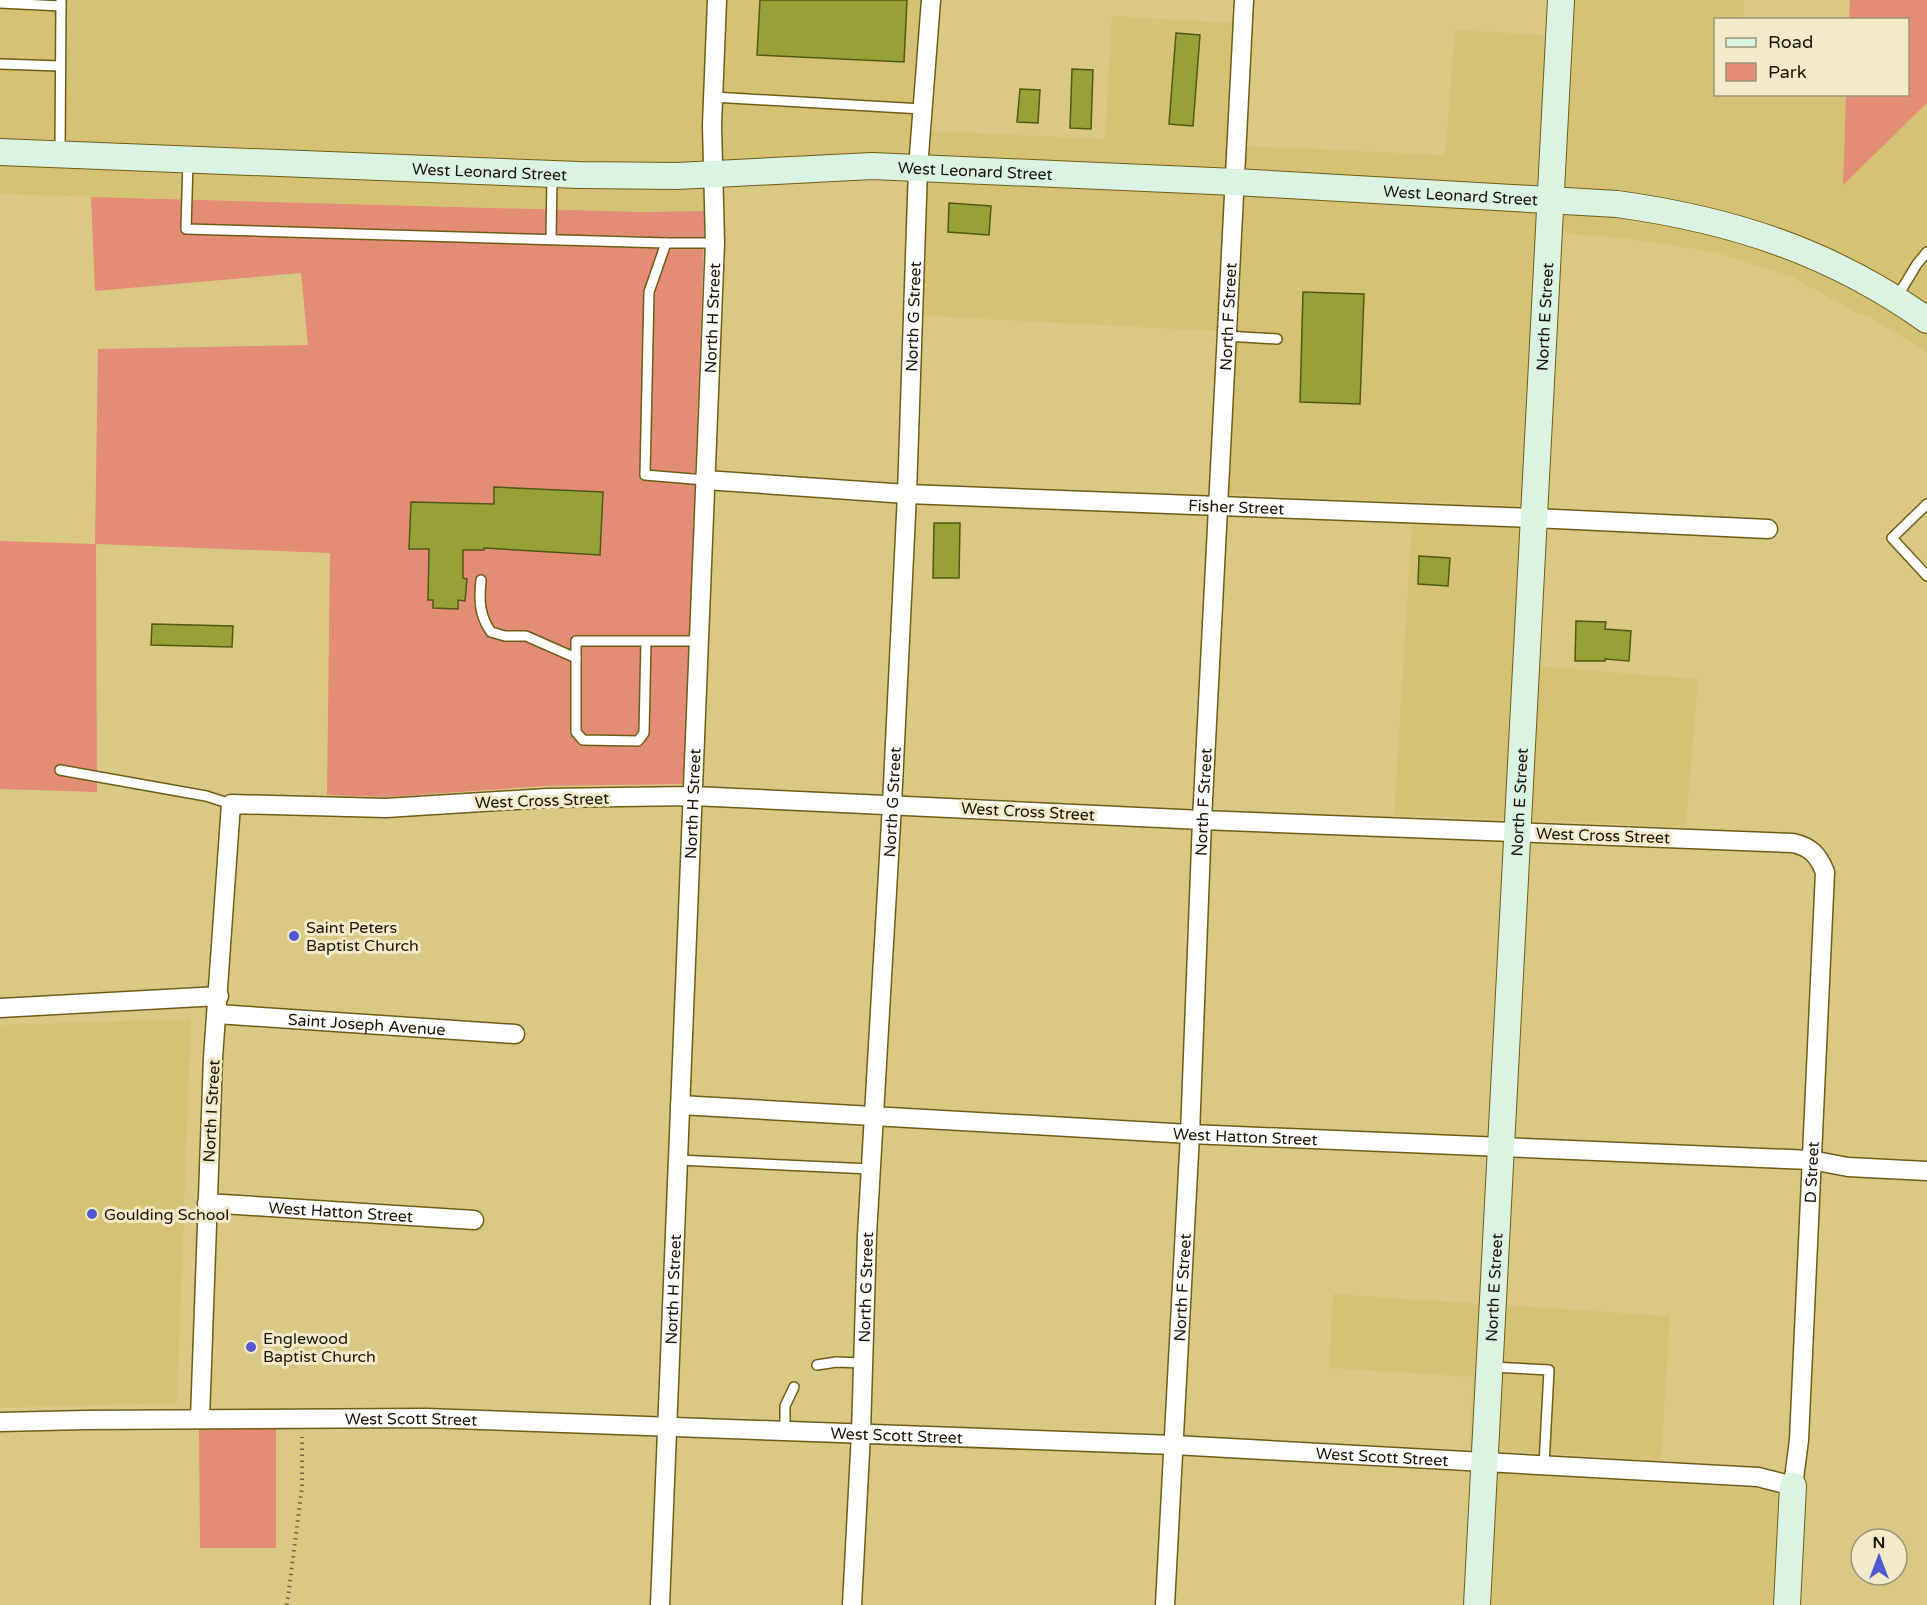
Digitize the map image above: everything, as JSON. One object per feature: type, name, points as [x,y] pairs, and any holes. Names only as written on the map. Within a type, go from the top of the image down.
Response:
[{"type":"street","name":"North H Street","points":[[660,1605],[715,243],[713,97],[717,0]]},
{"type":"street","name":"North G Street","points":[[852,1605],[871,1169],[907,494],[918,168],[931,0]]},
{"type":"street","name":"North F Street","points":[[1165,1605],[1190,1134],[1202,820],[1244,0]]},
{"type":"street","name":"North E Street","points":[[1478,1605],[1561,0]]},
{"type":"street","name":"West Leonard Street","points":[[0,152],[552,174],[676,176],[834,166],[918,168],[1234,182],[1629,206],[1714,221],[1764,236],[1814,255],[1861,278],[1927,320]]},
{"type":"street","name":"Fisher Street","points":[[705,480],[907,494],[1768,529]]},
{"type":"street","name":"West Cross Street","points":[[231,804],[386,808],[547,798],[693,796],[1202,820],[1793,843],[1811,849],[1819,858]]},
{"type":"street","name":"North I Street","points":[[200,1419],[213,1058],[231,804]]},
{"type":"street","name":"D Street","points":[[1792,1486],[1799,1440],[1825,872],[1819,858]]},
{"type":"street","name":"Saint Joseph Avenue","points":[[0,1009],[218,1005],[515,1034]]},
{"type":"street","name":"West Hatton Street","points":[[680,1105],[1190,1134],[1811,1160],[1848,1167],[1927,1171]]},
{"type":"street","name":"West Hatton Street","points":[[207,1203],[474,1220]]},
{"type":"street","name":"West Scott Street","points":[[0,1422],[426,1418],[861,1433],[1485,1461],[1758,1477],[1792,1486]]},
{"type":"street","points":[[1787,1605],[1792,1486]]},
{"type":"lane","points":[[0,3],[61,3],[60,154]]},
{"type":"lane","points":[[0,64],[60,66]]},
{"type":"lane","points":[[713,97],[922,109]]},
{"type":"lane","points":[[188,159],[186,229],[715,243]]},
{"type":"lane","points":[[551,239],[552,174]]},
{"type":"lane","points":[[666,243],[649,292],[645,475],[705,480]]},
{"type":"lane","points":[[1896,299],[1927,252]]},
{"type":"lane","points":[[1226,336],[1277,339]]},
{"type":"lane","points":[[1927,504],[1892,538],[1927,576]]},
{"type":"lane","points":[[481,580],[479,602],[484,622],[491,632],[505,636],[526,636],[576,658]]},
{"type":"lane","points":[[646,641],[644,733],[638,741],[582,740],[576,732],[576,641],[646,641],[699,641]]},
{"type":"lane","points":[[60,770],[206,796],[231,804]]},
{"type":"lane","points":[[678,1160],[871,1169]]},
{"type":"lane","points":[[817,1365],[836,1362],[862,1363]]},
{"type":"lane","points":[[1490,1367],[1549,1370],[1544,1465]]},
{"type":"lane","points":[[785,1431],[785,1406],[794,1387]]},
{"type":"path","points":[[287,1605],[302,1487],[302,1418]]},
{"type":"shaded area","points":[[0,0],[708,0],[702,125],[703,163],[579,164],[0,142]]},
{"type":"shaded area","points":[[727,0],[921,0],[909,156],[834,155],[723,161],[722,125]]},
{"type":"shaded area","points":[[1571,0],[1744,0],[1743,18],[1714,18],[1714,96],[1846,96],[1843,184],[1927,103],[1927,307],[1818,245],[1767,225],[1716,210],[1664,200],[1561,189]]},
{"type":"shaded area","points":[[1112,16],[1233,23],[1225,171],[929,157],[931,131],[1105,139]]},
{"type":"shaded area","points":[[1455,30],[1549,35],[1541,188],[1245,172],[1246,146],[1445,155]]},
{"type":"shaded area","points":[[0,165],[704,185],[705,211],[641,212],[0,194]]},
{"type":"shaded area","points":[[927,179],[1224,193],[1217,331],[923,316]]},
{"type":"shaded area","points":[[1244,194],[1540,210],[1524,506],[1228,494]]},
{"type":"shaded area","points":[[1560,212],[1616,216],[1712,232],[1811,266],[1901,315],[1927,334],[1927,352],[1873,319],[1857,313],[1793,277],[1714,252],[1629,239],[1558,233]]},
{"type":"shaded area","points":[[1412,524],[1523,529],[1508,819],[1394,815]]},
{"type":"shaded area","points":[[1536,666],[1698,679],[1686,827],[1528,820]]},
{"type":"shaded area","name":"Goulding School","points":[[191,1019],[177,1403],[0,1408],[0,1025]]},
{"type":"shaded area","points":[[1333,1294],[1483,1304],[1476,1449],[1469,1449],[1473,1377],[1329,1368]]},
{"type":"shaded area","points":[[1503,1305],[1670,1316],[1661,1460],[1495,1450]]},
{"type":"shaded area","points":[[1494,1473],[1756,1489],[1781,1495],[1778,1605],[1487,1605]]},
{"type":"green space","points":[[1850,0],[1927,0],[1927,103],[1843,185],[1846,96],[1909,96],[1909,18],[1849,18]]},
{"type":"green space","points":[[91,197],[641,212],[705,211],[684,784],[546,786],[386,797],[327,795],[330,553],[96,544],[97,792],[0,789],[0,541],[95,544],[98,349],[308,345],[301,273],[95,291]]},
{"type":"green space","points":[[276,1428],[276,1548],[200,1548],[199,1429]]},
{"type":"building","points":[[760,0],[907,0],[904,62],[757,55]]},
{"type":"building","points":[[1176,33],[1200,35],[1193,126],[1169,124]]},
{"type":"building","points":[[1072,69],[1093,70],[1091,129],[1070,128]]},
{"type":"building","points":[[1020,89],[1040,90],[1038,123],[1017,122]]},
{"type":"building","points":[[949,203],[991,206],[989,235],[948,232]]},
{"type":"building","points":[[1303,292],[1364,294],[1360,404],[1300,402]]},
{"type":"building","points":[[494,487],[603,492],[600,555],[484,548],[484,550],[463,550],[463,578],[467,579],[465,601],[458,600],[458,609],[433,608],[433,600],[428,600],[429,549],[409,549],[411,502],[494,504]]},
{"type":"building","points":[[934,523],[960,523],[959,578],[933,578]]},
{"type":"building","points":[[1419,556],[1450,558],[1448,586],[1418,584]]},
{"type":"building","points":[[1576,621],[1606,622],[1605,629],[1631,631],[1629,661],[1605,659],[1605,661],[1575,661]]},
{"type":"building","points":[[152,624],[233,626],[232,647],[151,645]]},
{"type":"place","name":"Saint Peters Baptist Church","points":[[294,936]]},
{"type":"place","name":"Goulding School","points":[[92,1214]]},
{"type":"place","name":"Englewood Baptist Church","points":[[251,1347]]}]
